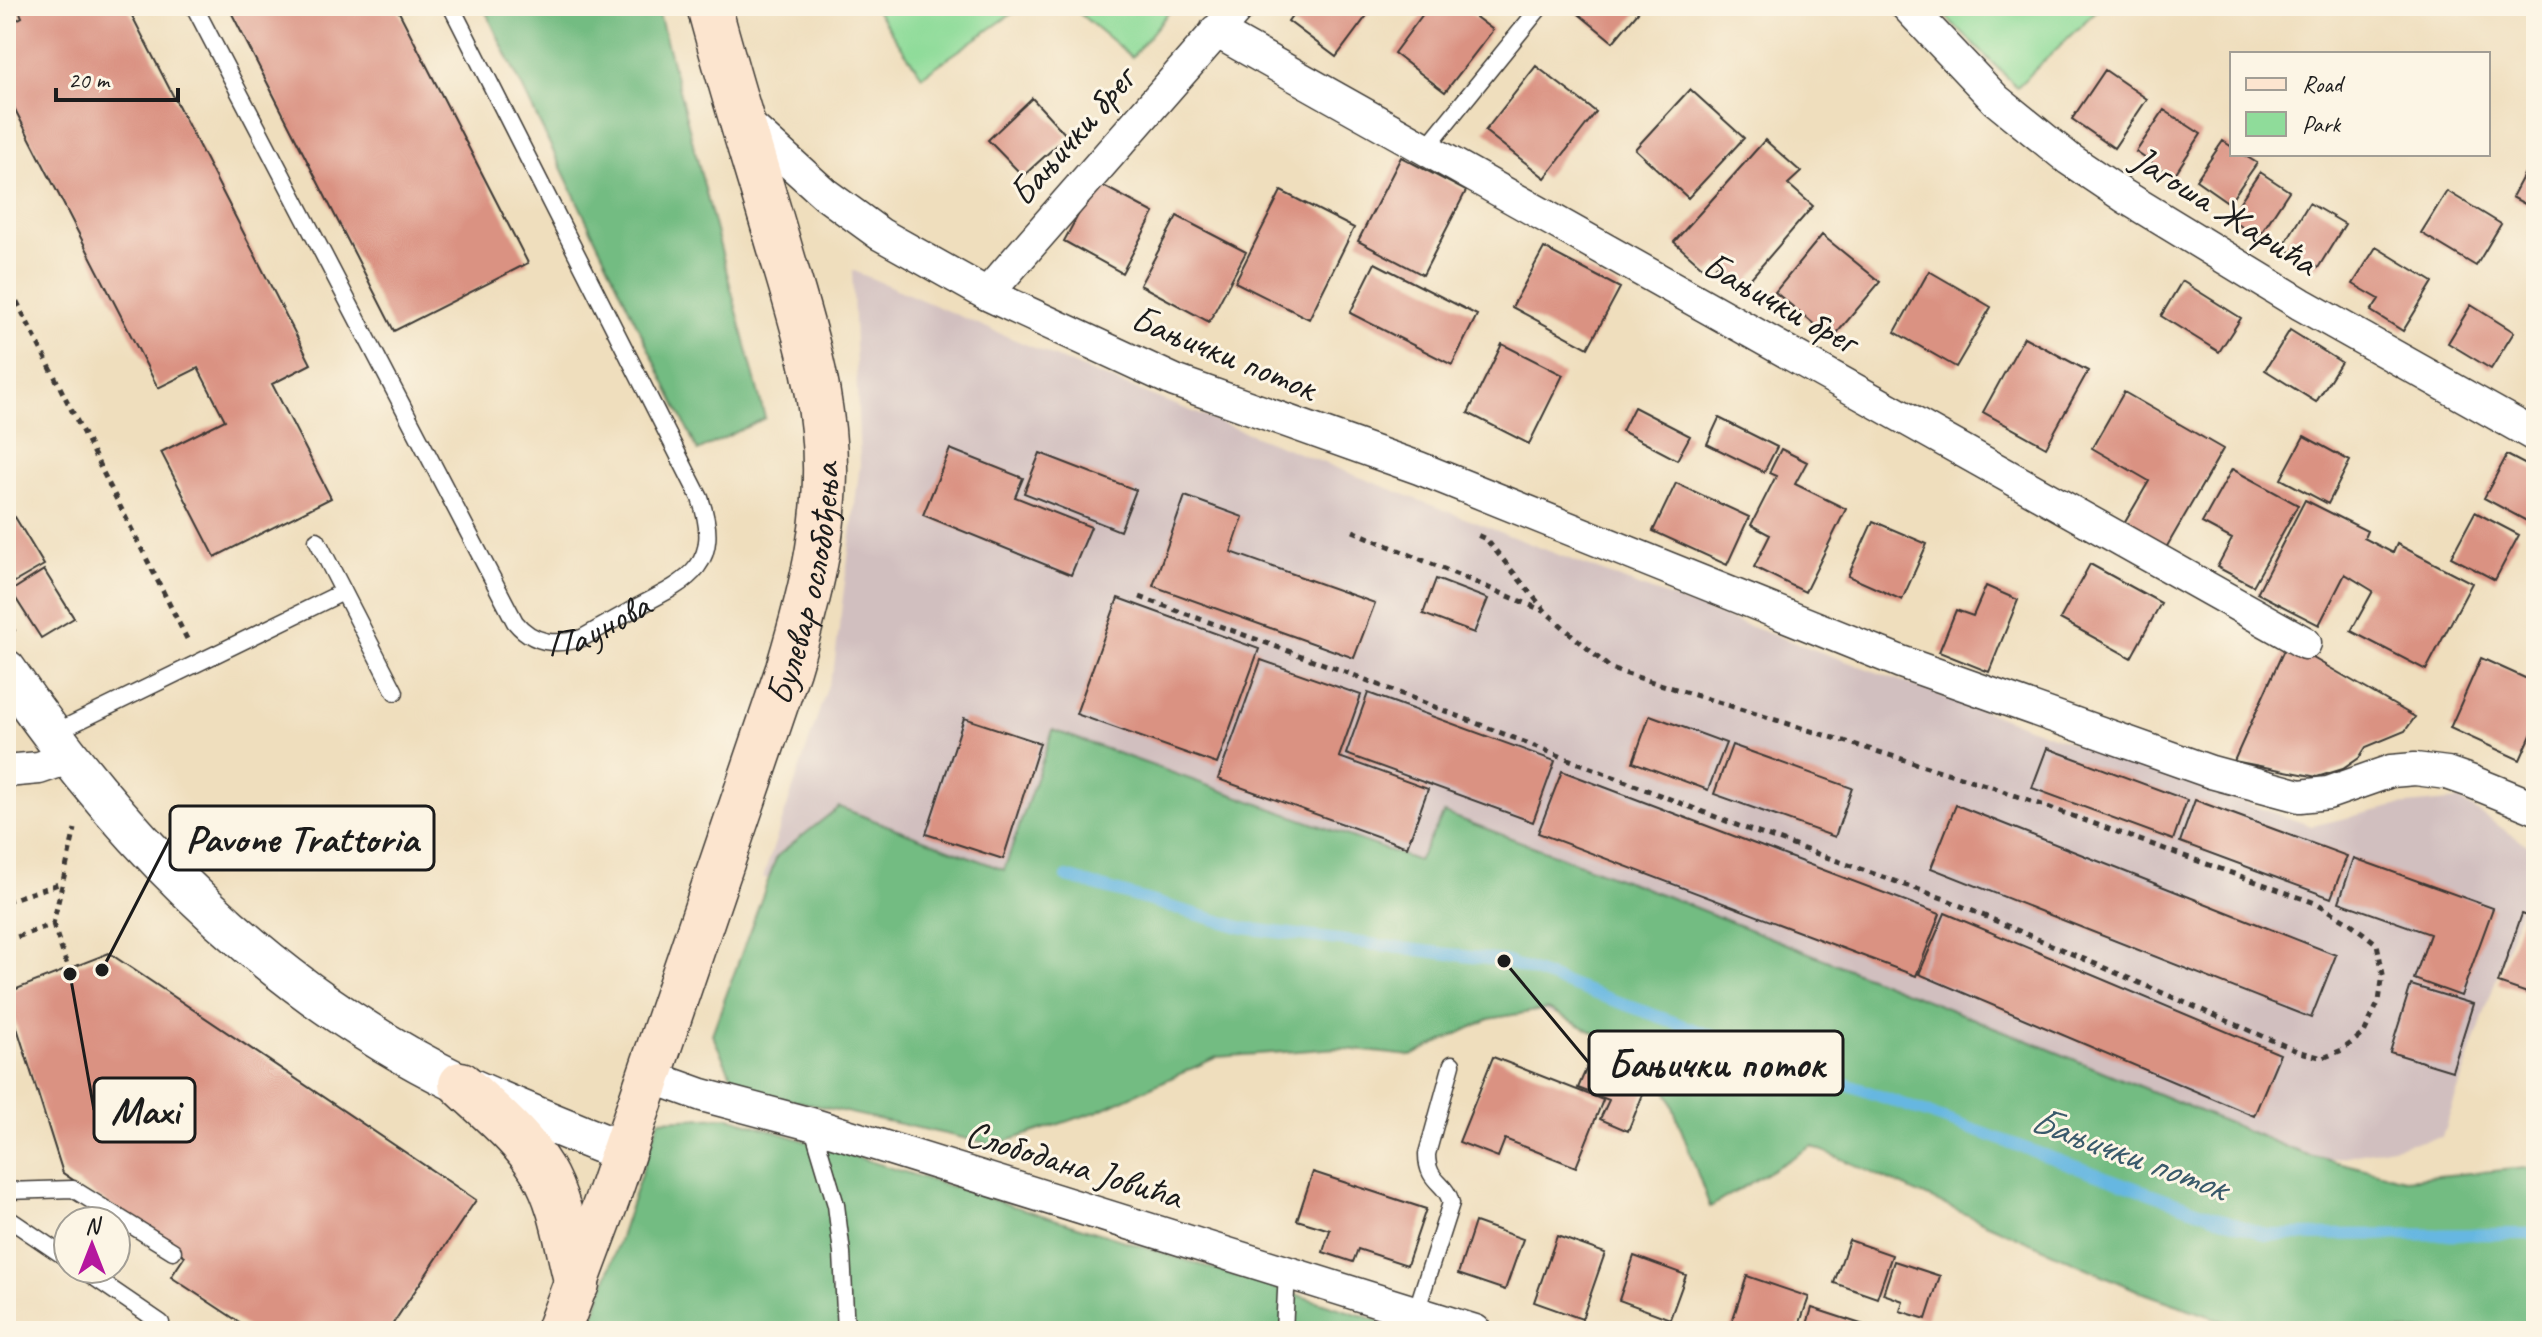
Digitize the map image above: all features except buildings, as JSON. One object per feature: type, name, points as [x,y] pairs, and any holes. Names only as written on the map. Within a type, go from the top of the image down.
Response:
[{"type":"main road","name":"Булевар ослобођења","points":[[558,1331],[623,1152],[788,669],[812,584],[821,532],[824,439],[813,366],[709,6]]},
{"type":"main road","points":[[461,1084],[517,1138],[542,1171],[555,1198],[577,1284]]},
{"type":"street","name":"Бањички брег","points":[[987,294],[1239,6]]},
{"type":"street","name":"Јагоша Жарића","points":[[1907,6],[1996,100],[2069,159],[2301,304],[2536,436]]},
{"type":"street","name":"Бањички брег","points":[[1216,31],[2305,643]]},
{"type":"street","name":"Бањички поток","points":[[739,117],[825,194],[880,234],[987,294],[1175,381],[1419,468],[1901,662],[2211,772],[2300,796],[2328,793],[2391,771],[2415,769],[2447,773],[2536,808]]},
{"type":"street","points":[[6,670],[59,746],[121,822],[212,914],[254,951],[388,1044],[461,1084],[623,1152]]},
{"type":"street","points":[[6,771],[39,768],[59,746]]},
{"type":"street","name":"Слободана Јовића","points":[[649,1076],[702,1095],[811,1124],[1475,1331]]},
{"type":"lane","name":"Паунова","points":[[194,6],[515,622],[525,635],[542,642],[565,644],[681,585],[696,570],[705,553],[708,533],[706,517],[700,498],[451,6]]},
{"type":"lane","points":[[1426,148],[1541,6]]},
{"type":"lane","points":[[317,540],[395,692]]},
{"type":"lane","points":[[59,746],[199,661],[343,592]]},
{"type":"lane","points":[[1416,1312],[1451,1203],[1449,1194],[1432,1179],[1427,1154],[1452,1064]]},
{"type":"lane","points":[[811,1124],[836,1205],[846,1331]]},
{"type":"lane","points":[[6,1191],[73,1189],[173,1251]]},
{"type":"lane","points":[[6,1217],[52,1248]]},
{"type":"lane","points":[[1284,1331],[1287,1272]]},
{"type":"lane","points":[[105,1285],[161,1323]]},
{"type":"path","points":[[6,280],[199,661]]},
{"type":"path","points":[[1353,531],[1546,612]]},
{"type":"path","points":[[1140,597],[1343,671],[1744,828],[1945,899],[2297,1051],[2323,1058],[2342,1050],[2364,1033],[2379,1001],[2381,988],[2383,974],[2377,944],[2318,904],[1989,786],[1611,669],[1546,612],[1486,539],[1475,533]]},
{"type":"path","points":[[68,968],[53,924],[75,828]]},
{"type":"path","points":[[6,901],[63,883]]},
{"type":"path","points":[[6,941],[53,924]]},
{"type":"shaded area","points":[[852,270],[1081,368],[1641,587],[2312,826],[2396,806],[2460,800],[2536,851],[2536,863],[2442,1137],[2272,1171],[1896,1099],[1496,1000],[912,889],[763,878],[834,667],[860,464]]},
{"type":"green space","points":[[483,6],[657,6],[765,418],[698,451]]},
{"type":"green space","points":[[873,6],[1023,6],[922,76]]},
{"type":"green space","points":[[1076,6],[1174,6],[1132,57],[1074,9]]},
{"type":"green space","points":[[1935,6],[2101,6],[2017,87]]},
{"type":"green space","points":[[1053,730],[1418,861],[1444,813],[1666,896],[2301,1153],[2405,1179],[2536,1167],[2536,1331],[2252,1331],[2141,1292],[1812,1146],[1710,1207],[1654,1063],[1548,1009],[1489,1019],[1411,1056],[1337,1048],[1217,1057],[1096,1112],[995,1145],[737,1088],[712,1034],[777,856],[839,807],[1004,870]]},
{"type":"green space","points":[[729,1117],[1412,1331],[589,1331],[659,1120]]},
{"type":"waterway","name":"Бањички поток","points":[[1067,877],[1244,928],[1504,961],[2266,1235],[2536,1234]]},
{"type":"place","name":"Бањички поток","points":[[1504,961]]},
{"type":"place","name":"Pavone Trattoria","points":[[102,970]]},
{"type":"place","name":"Maxi","points":[[70,974]]}]
